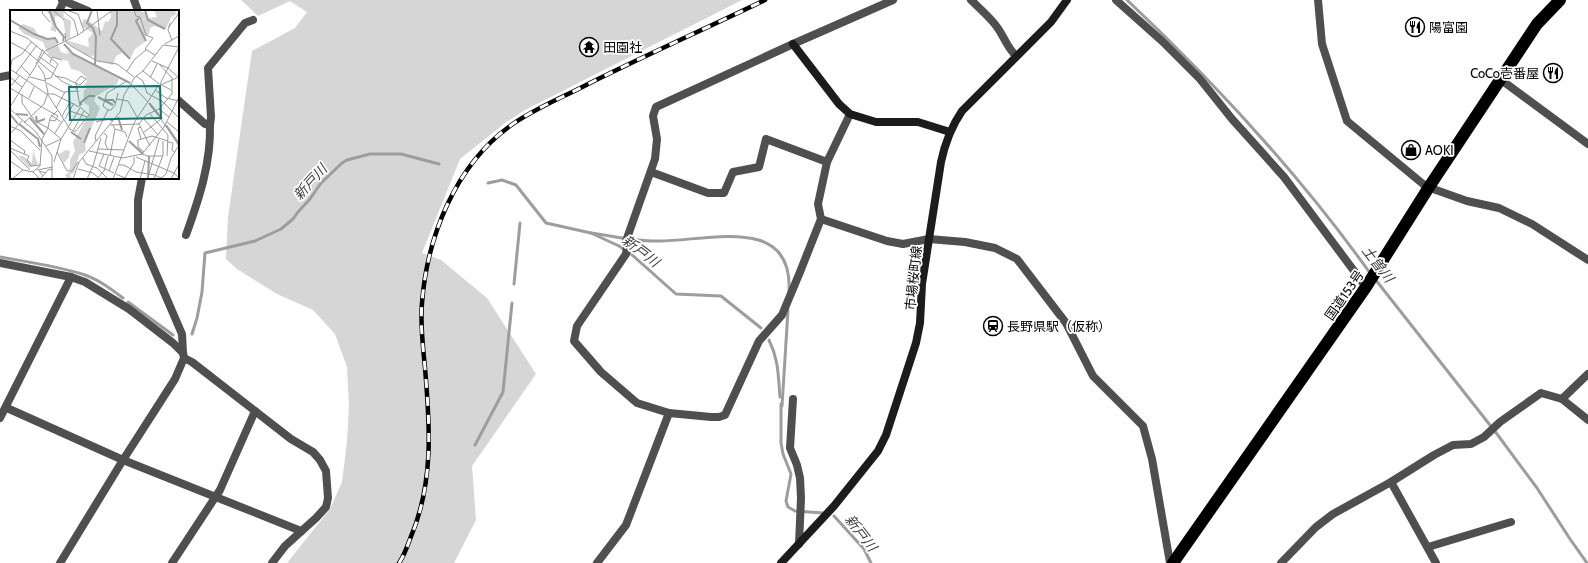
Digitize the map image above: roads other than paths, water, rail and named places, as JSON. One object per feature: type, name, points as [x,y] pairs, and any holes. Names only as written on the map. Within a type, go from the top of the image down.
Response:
[{"type":"highway","name":"国道153号","points":[[1171,563],[1368,285],[1429,187],[1537,24],[1560,0]]},
{"type":"main road","name":"市場桜町線","points":[[781,563],[839,500],[878,451],[886,435],[916,343],[920,323],[922,284],[941,162],[945,142],[950,132],[962,111],[1051,22],[1067,0]]},
{"type":"main road","points":[[793,44],[839,104],[850,114],[876,122],[918,122],[950,132]]},
{"type":"street","points":[[134,0],[138,10]]},
{"type":"street","points":[[850,114],[827,162],[818,204],[821,219],[782,315],[759,341],[725,415],[711,417],[669,413],[637,403],[601,372],[574,341],[577,326],[626,254],[626,241],[651,172],[657,139],[653,116],[656,107],[893,0]]},
{"type":"street","points":[[971,0],[991,19],[998,28],[1007,46],[1016,56]]},
{"type":"street","points":[[1116,0],[1162,41],[1200,79],[1232,119],[1284,177],[1368,285]]},
{"type":"street","points":[[1318,0],[1322,44],[1347,121],[1423,184],[1467,201],[1499,208],[1532,224],[1588,260]]},
{"type":"street","points":[[63,1],[86,10]]},
{"type":"street","points":[[186,235],[204,179],[208,158],[210,125],[208,68],[245,23],[253,20]]},
{"type":"street","points":[[0,77],[10,75]]},
{"type":"street","points":[[1500,79],[1588,144]]},
{"type":"street","points":[[179,101],[205,124],[210,125]]},
{"type":"street","points":[[651,172],[708,193],[724,193],[733,172],[759,167],[766,139],[827,162]]},
{"type":"street","points":[[62,563],[123,460],[175,379],[184,356],[182,334],[138,232],[138,200],[142,179]]},
{"type":"street","points":[[821,219],[887,241],[903,244],[929,240],[965,242],[995,248],[1017,259],[1066,323],[1093,376],[1143,426],[1152,459],[1171,563]]},
{"type":"street","points":[[0,271],[2,263],[71,277],[85,282],[129,309],[173,343],[184,356],[291,439],[313,452],[320,460],[326,471],[328,498],[326,507],[285,546],[272,563]]},
{"type":"street","points":[[0,418],[71,277]]},
{"type":"street","points":[[1562,399],[1588,374]]},
{"type":"street","points":[[1281,563],[1323,522],[1357,500],[1391,482],[1434,455],[1453,446],[1471,444],[1541,393],[1562,399],[1588,420]]},
{"type":"street","points":[[793,399],[790,448],[797,465],[800,478],[799,544]]},
{"type":"street","points":[[6,408],[123,460],[301,531]]},
{"type":"street","points":[[172,563],[220,490],[255,411]]},
{"type":"street","points":[[597,563],[626,525],[669,413]]},
{"type":"street","points":[[1391,482],[1436,563]]},
{"type":"street","points":[[1428,547],[1511,522]]},
{"type":"waterway","name":"土曽川","points":[[1127,0],[1192,64],[1255,130],[1343,236],[1370,273]]},
{"type":"waterway","name":"新戸川","points":[[192,334],[202,292],[205,253],[255,241],[281,229],[293,219],[321,183],[347,160],[370,154],[401,154],[439,164]]},
{"type":"waterway","name":"新戸川","points":[[488,183],[502,180],[516,185],[546,223],[591,233],[619,246],[631,254],[676,294],[721,296],[761,328]]},
{"type":"waterway","points":[[514,284],[520,223]]},
{"type":"waterway","points":[[591,233],[634,240],[651,241],[723,237],[744,237],[762,241],[777,251],[787,267],[789,291]]},
{"type":"waterway","points":[[0,257],[54,267],[85,275],[100,282],[123,298]]},
{"type":"waterway","name":"土曽川","points":[[1375,279],[1497,434],[1537,488],[1587,563]]},
{"type":"waterway","points":[[128,302],[173,335]]},
{"type":"waterway","points":[[475,445],[503,392],[512,303]]},
{"type":"waterway","points":[[782,406],[788,310]]},
{"type":"waterway","name":"新戸川","points":[[769,340],[776,361],[780,397]]},
{"type":"waterway","name":"新戸川","points":[[781,404],[781,443],[783,454],[791,474],[786,501],[788,507],[795,511],[823,513]]},
{"type":"waterway","name":"新戸川","points":[[834,516],[864,549],[871,563]]},
{"type":"railway","points":[[399,563],[418,518],[427,476],[429,433],[421,319],[425,278],[430,253],[438,229],[447,205],[459,182],[474,161],[491,142],[510,126],[529,114],[612,72],[765,0]]},
{"type":"place","name":"陽富園","points":[[1415,27]]},
{"type":"place","name":"田園社","points":[[589,47]]},
{"type":"place","name":"CoCo壱番屋","points":[[1553,73]]},
{"type":"place","name":"AOKI","points":[[1411,150]]},
{"type":"place","name":"長野県駅（仮称）","points":[[993,326]]}]
